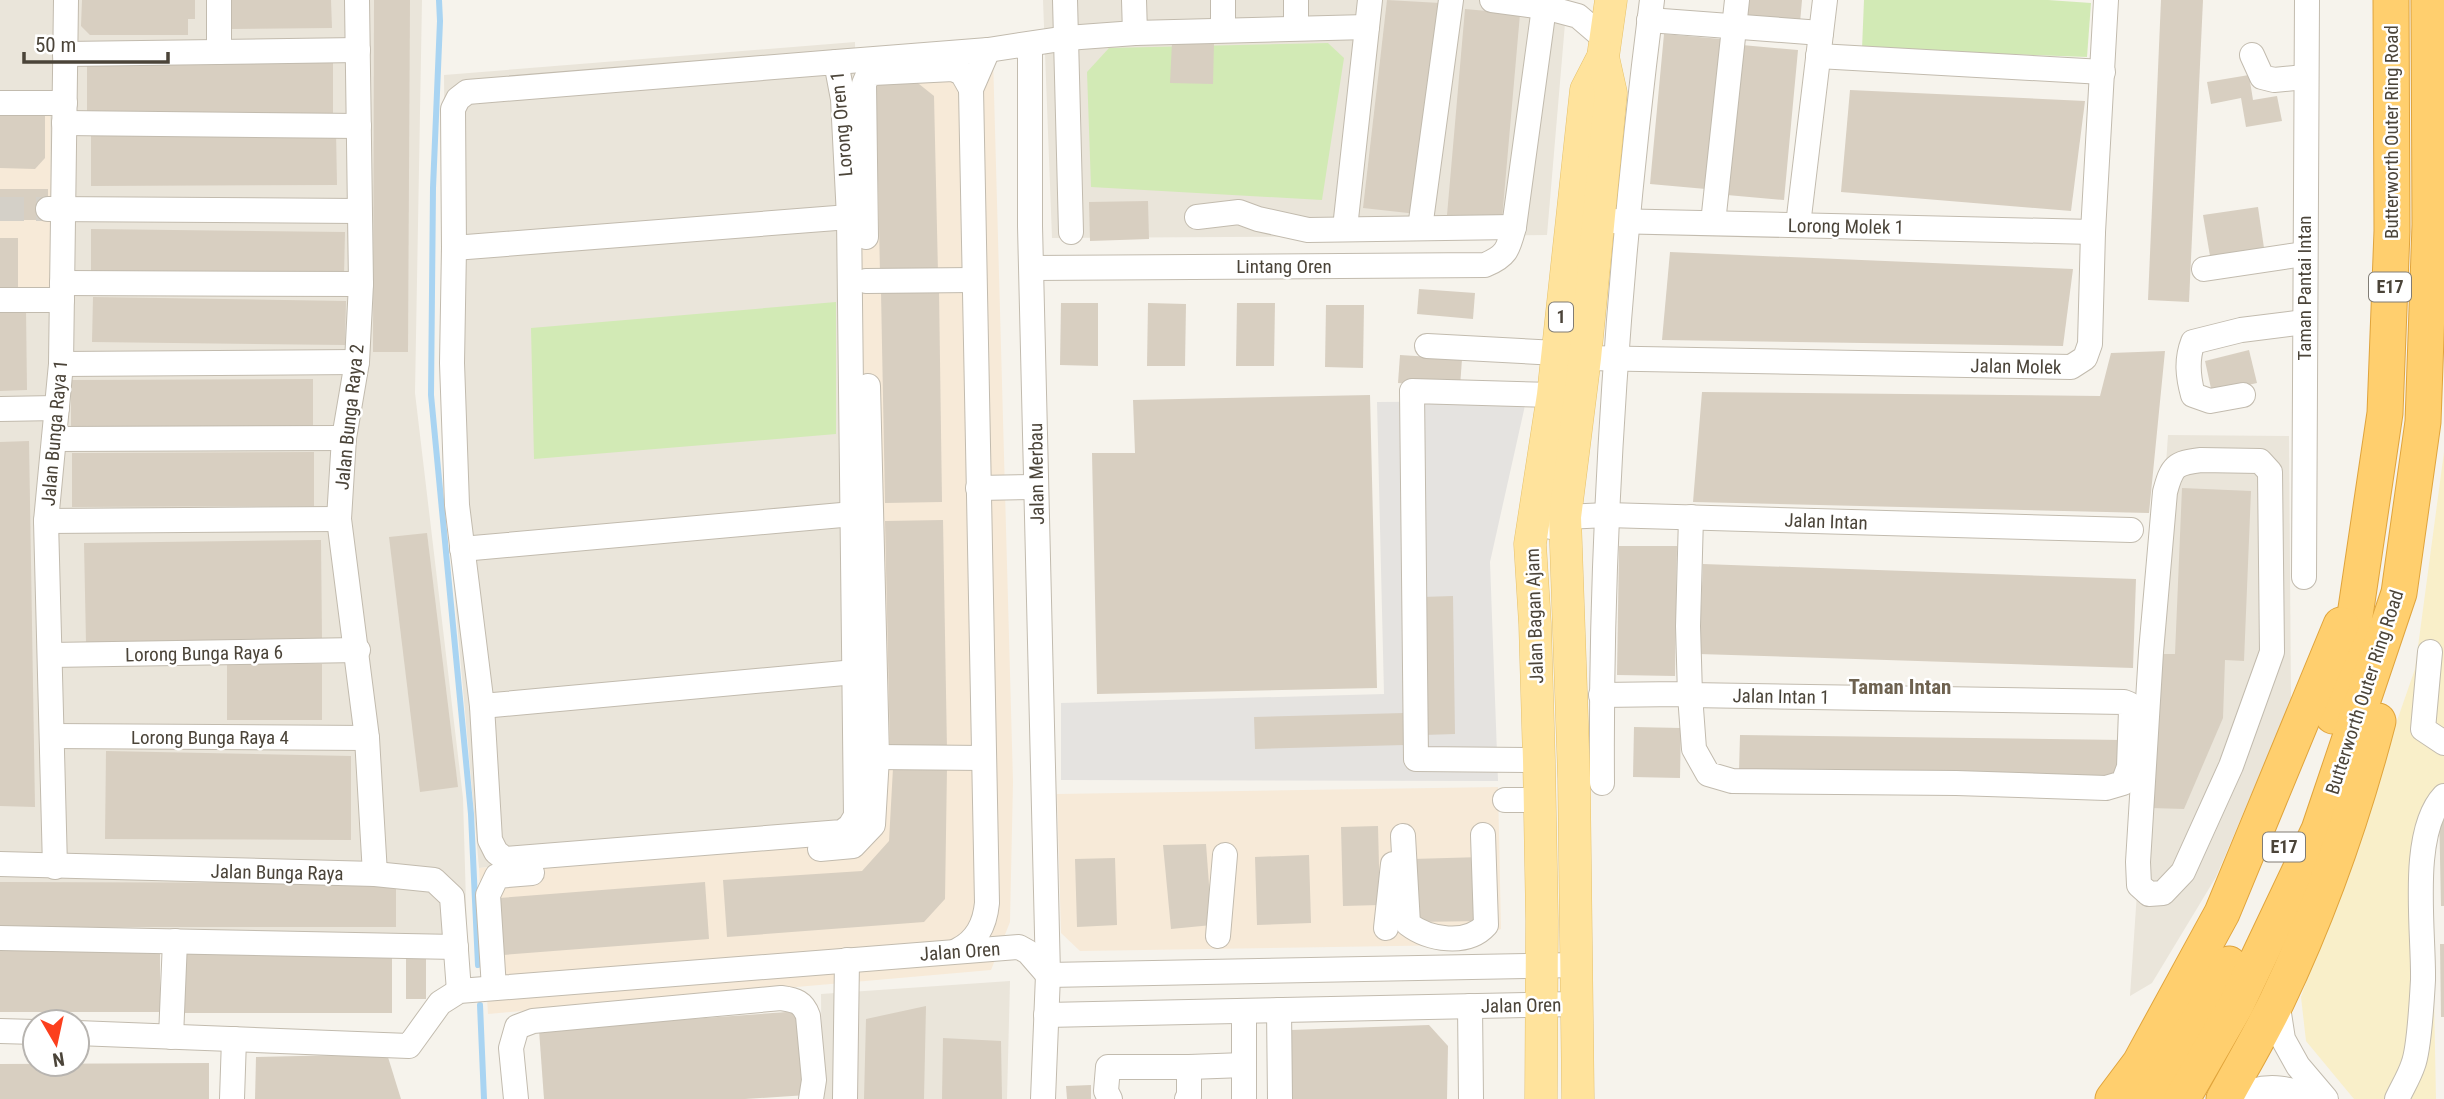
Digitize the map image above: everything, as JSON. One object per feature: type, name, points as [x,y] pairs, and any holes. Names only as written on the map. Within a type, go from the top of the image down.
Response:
[{"type":"highway","name":"Butterworth Outer Ring Road","points":[[2150,1099],[2214,995],[2297,821],[2346,677],[2385,413],[2392,232],[2391,0]]},
{"type":"highway","name":"Butterworth Outer Ring Road","points":[[2182,1099],[2236,1005],[2319,830],[2399,593],[2423,422],[2430,225],[2429,0]]},
{"type":"highway","points":[[2113,1099],[2140,1063],[2222,913],[2363,573]]},
{"type":"highway","points":[[2224,1099],[2277,1001],[2329,880],[2362,785],[2384,695],[2399,593]]},
{"type":"main road","name":"Jalan Bagan Ajam","points":[[1578,1099],[1573,764],[1565,517],[1586,357],[1613,221],[1611,93],[1605,48],[1611,0]]},
{"type":"main road","name":"Jalan Bagan Ajam","points":[[1541,1099],[1539,760],[1530,544],[1553,395],[1586,357],[1586,90],[1605,48]]},
{"type":"street","name":"Jalan Bunga Raya 1","points":[[55,867],[46,521],[61,364],[62,292],[56,209],[65,113],[65,0]]},
{"type":"street","points":[[219,0],[219,52]]},
{"type":"street","name":"Jalan Bunga Raya 2","points":[[357,0],[361,284],[357,362],[344,438],[339,519],[358,650],[367,738],[375,874]]},
{"type":"street","points":[[1066,0],[1071,232]]},
{"type":"street","points":[[1134,0],[1135,33]]},
{"type":"street","points":[[1223,0],[1223,30]]},
{"type":"street","points":[[1296,0],[1296,27]]},
{"type":"street","points":[[1345,228],[1370,0]]},
{"type":"street","points":[[1420,228],[1451,0]]},
{"type":"street","points":[[1493,0],[1544,3],[1583,3],[1590,0]]},
{"type":"street","points":[[1713,223],[1738,0]]},
{"type":"street","points":[[1798,225],[1825,0]]},
{"type":"street","name":"Jalan Molek","points":[[1586,357],[2071,367],[2085,358],[2090,344],[2093,232],[2106,0]]},
{"type":"street","name":"Taman Pantai Intan","points":[[2304,577],[2307,0]]},
{"type":"street","points":[[1544,3],[1578,16],[1605,48]]},
{"type":"street","name":"Lintang Oren","points":[[1032,268],[1485,265],[1498,260],[1508,250],[1514,227],[1544,3]]},
{"type":"street","points":[[1613,221],[1651,10],[1820,45],[2103,72]]},
{"type":"street","points":[[836,62],[988,50],[1067,38],[1135,33],[1367,27]]},
{"type":"street","name":"Jalan Merbau","points":[[1030,44],[1032,268],[1048,975],[1043,1099]]},
{"type":"street","points":[[65,54],[358,50]]},
{"type":"street","points":[[958,950],[976,937],[986,911],[971,89],[988,50]]},
{"type":"street","points":[[2252,55],[2262,77],[2274,80],[2305,77]]},
{"type":"street","name":"Lorong Oren 1","points":[[454,248],[453,109],[458,99],[467,92],[836,62],[843,99],[849,217],[856,816],[842,832],[505,859],[496,852],[490,840],[482,706]]},
{"type":"street","points":[[494,988],[488,895],[498,876],[853,846],[873,825],[877,757],[864,84],[873,74],[953,69],[961,73],[971,89]]},
{"type":"street","points":[[0,103],[65,113],[359,126]]},
{"type":"street","points":[[56,209],[359,211]]},
{"type":"street","points":[[1197,216],[1239,212],[1308,230],[1514,227]]},
{"type":"street","points":[[849,217],[454,248],[452,363],[457,505],[482,706],[855,672]]},
{"type":"street","name":"Lorong Molek 1","points":[[1613,221],[2093,232]]},
{"type":"street","points":[[2204,269],[2304,254]]},
{"type":"street","points":[[866,281],[973,280]]},
{"type":"street","points":[[0,300],[62,292],[361,284]]},
{"type":"street","points":[[2243,395],[2210,401],[2193,395],[2189,382],[2188,355],[2193,342],[2241,330],[2304,322]]},
{"type":"street","points":[[1427,346],[1586,357],[1612,438],[1601,695],[1602,783]]},
{"type":"street","points":[[61,364],[357,362]]},
{"type":"street","points":[[1539,760],[1416,759],[1412,391],[1553,395]]},
{"type":"street","points":[[0,409],[57,408]]},
{"type":"street","points":[[1576,435],[1612,438]]},
{"type":"street","points":[[54,439],[344,438]]},
{"type":"street","points":[[2260,461],[2271,478],[2272,652],[2231,766],[2183,872],[2162,893],[2149,894],[2139,885],[2141,812],[2164,505],[2171,471],[2181,462],[2260,461]]},
{"type":"street","points":[[2271,478],[2303,477]]},
{"type":"street","points":[[978,488],[1037,487]]},
{"type":"street","points":[[462,549],[853,514]]},
{"type":"street","name":"Jalan Intan","points":[[1565,517],[1607,515],[2131,530]]},
{"type":"street","points":[[1530,544],[1565,517]]},
{"type":"street","points":[[1690,695],[1688,626],[1691,517]]},
{"type":"street","points":[[46,521],[339,519]]},
{"type":"street","name":"Lorong Bunga Raya 6","points":[[50,655],[358,650]]},
{"type":"street","points":[[2430,652],[2423,729],[2444,743]]},
{"type":"street","name":"Jalan Intan 1","points":[[1601,695],[1690,695],[2110,702],[2129,704],[2129,767],[2123,783],[2106,788],[1956,783],[1732,781],[1709,774],[1695,749],[1690,695]]},
{"type":"street","name":"Lorong Bunga Raya 4","points":[[52,736],[367,738]]},
{"type":"street","points":[[877,757],[984,758]]},
{"type":"street","points":[[2397,1099],[2414,1063],[2423,981],[2421,891],[2424,841],[2438,803],[2444,796]]},
{"type":"street","points":[[1505,800],[1538,800]]},
{"type":"street","points":[[1387,928],[1398,846],[1408,924],[1426,935],[1459,938],[1478,934],[1486,925],[1483,835]]},
{"type":"street","points":[[1217,936],[1225,855]]},
{"type":"street","name":"Jalan Bunga Raya","points":[[0,864],[375,874],[433,880],[452,897],[459,991]]},
{"type":"street","points":[[0,938],[456,947]]},
{"type":"street","points":[[171,1037],[175,942]]},
{"type":"street","name":"Jalan Oren","points":[[459,991],[1018,947],[1028,952],[1048,975],[1576,965]]},
{"type":"street","points":[[845,1099],[847,960]]},
{"type":"street","points":[[1196,972],[1196,1012]]},
{"type":"street","points":[[91,1034],[409,1046],[440,1003],[459,991]]},
{"type":"street","points":[[516,1099],[510,1048],[517,1027],[547,1020],[781,998],[795,999],[805,1007],[808,1016],[814,1080],[811,1099]]},
{"type":"street","points":[[2277,1001],[2283,1039],[2298,1066],[2326,1099]]},
{"type":"street","name":"Jalan Oren","points":[[1046,1015],[1576,1004]]},
{"type":"street","points":[[1469,1006],[1471,1099]]},
{"type":"street","points":[[1279,1010],[1280,1099]]},
{"type":"street","points":[[1244,1011],[1244,1099]]},
{"type":"street","points":[[0,1031],[21,1032]]},
{"type":"street","points":[[232,1099],[234,1039]]},
{"type":"street","points":[[1110,1099],[1107,1091],[1108,1066],[1189,1068],[1244,1065]]},
{"type":"street","points":[[1186,1099],[1189,1097],[1189,1068]]},
{"type":"street","points":[[2235,1099],[2248,1091],[2287,1088],[2319,1099]]},
{"type":"shaded area","points":[[0,0],[422,0],[415,393],[463,798],[467,938],[0,935],[0,232],[50,233],[0,182]]},
{"type":"shaded area","points":[[1043,0],[1567,0],[1547,235],[1052,238]]},
{"type":"shaded area","points":[[855,42],[866,813],[847,836],[479,868],[448,521],[444,75]]},
{"type":"shaded area","points":[[993,57],[1013,782],[1010,922],[991,970],[488,1014],[479,868],[847,836],[865,813],[855,64]]},
{"type":"shaded area","points":[[50,94],[51,292],[0,293],[0,95]]},
{"type":"shaded area","points":[[1526,401],[1490,562],[1498,781],[1061,780],[1061,703],[1384,694],[1377,402]]},
{"type":"shaded area","points":[[2168,435],[2289,436],[2291,701],[2216,877],[2152,983],[2130,996]]},
{"type":"shaded area","points":[[1498,787],[1501,929],[1459,945],[1080,951],[1061,933],[1057,794]]},
{"type":"shaded area","points":[[1010,981],[1007,1099],[822,1099],[821,994]]},
{"type":"green space","points":[[1864,0],[2048,0],[2091,3],[2087,57],[1862,49]]},
{"type":"green space","points":[[1328,43],[1344,58],[1322,200],[1091,187],[1087,72],[1109,48]]},
{"type":"green space","points":[[836,302],[836,434],[534,459],[531,328]]},
{"type":"sand","points":[[2444,452],[2444,816],[2431,844],[2436,1099],[2354,1099],[2306,1041],[2301,997],[2415,669]]},
{"type":"building","points":[[82,0],[195,0],[195,19],[188,19],[188,35],[90,35],[81,26]]},
{"type":"building","points":[[230,0],[331,0],[332,28],[230,29]]},
{"type":"building","points":[[374,0],[410,0],[408,352],[373,352]]},
{"type":"building","points":[[1387,0],[1440,3],[1417,214],[1363,208]]},
{"type":"building","points":[[1745,0],[1802,0],[1800,23],[1743,18]]},
{"type":"building","points":[[2161,0],[2203,0],[2189,302],[2148,300]]},
{"type":"building","points":[[1465,9],[1520,14],[1502,219],[1447,215]]},
{"type":"building","points":[[1664,34],[1721,39],[1706,189],[1650,184]]},
{"type":"building","points":[[1172,42],[1214,43],[1213,84],[1170,83]]},
{"type":"building","points":[[1742,45],[1798,50],[1784,200],[1727,195]]},
{"type":"building","points":[[333,59],[333,114],[87,115],[87,61]]},
{"type":"building","points":[[2249,75],[2253,100],[2277,96],[2282,121],[2246,127],[2241,98],[2211,104],[2207,82]]},
{"type":"building","points":[[914,80],[934,96],[938,273],[880,274],[876,81]]},
{"type":"building","points":[[1850,90],[2085,101],[2071,211],[1841,192]]},
{"type":"building","points":[[0,111],[45,113],[45,158],[35,169],[0,168]]},
{"type":"building","points":[[336,130],[337,185],[91,186],[91,131]]},
{"type":"building","points":[[0,189],[48,189],[48,220],[0,220]]},
{"type":"building","points":[[1148,201],[1149,239],[1090,241],[1089,202]]},
{"type":"building","points":[[2258,207],[2264,248],[2210,256],[2203,215]]},
{"type":"building","points":[[91,229],[345,232],[344,277],[91,273]]},
{"type":"building","points":[[0,238],[18,238],[18,288],[0,288]]},
{"type":"building","points":[[1670,252],[2073,269],[2063,346],[1662,340]]},
{"type":"building","points":[[1419,289],[1475,293],[1473,319],[1417,314]]},
{"type":"building","points":[[939,290],[942,502],[885,503],[881,292]]},
{"type":"building","points":[[93,297],[346,301],[345,345],[92,342]]},
{"type":"building","points":[[1061,303],[1098,303],[1098,366],[1060,365]]},
{"type":"building","points":[[1148,303],[1186,304],[1185,366],[1147,366]]},
{"type":"building","points":[[1237,303],[1275,303],[1274,366],[1236,366]]},
{"type":"building","points":[[1326,305],[1364,305],[1363,368],[1325,367]]},
{"type":"building","points":[[0,309],[26,309],[27,390],[0,391]]},
{"type":"building","points":[[2249,350],[2257,383],[2212,393],[2205,361]]},
{"type":"building","points":[[2165,351],[2149,513],[1693,502],[1702,392],[2100,396],[2111,353]]},
{"type":"building","points":[[1400,355],[1462,359],[1460,387],[1398,383]]},
{"type":"building","points":[[313,379],[313,433],[71,434],[71,380]]},
{"type":"building","points":[[1370,395],[1377,688],[1097,694],[1092,453],[1135,453],[1133,400]]},
{"type":"building","points":[[29,441],[35,807],[0,806],[0,442]]},
{"type":"building","points":[[314,452],[314,506],[72,507],[72,453]]},
{"type":"building","points":[[2182,488],[2251,491],[2244,661],[2225,660],[2223,718],[2184,809],[2151,808],[2158,654],[2175,654]]},
{"type":"building","points":[[943,520],[947,750],[890,752],[885,521]]},
{"type":"building","points":[[427,533],[458,787],[420,792],[389,537]]},
{"type":"building","points":[[321,540],[322,640],[86,643],[84,543]]},
{"type":"building","points":[[1619,546],[1677,546],[1675,676],[1617,675]]},
{"type":"building","points":[[1703,564],[2136,579],[2133,668],[1699,654]]},
{"type":"building","points":[[1453,596],[1455,734],[1424,735],[1421,597]]},
{"type":"building","points":[[227,664],[322,664],[322,720],[227,720]]},
{"type":"building","points":[[1404,713],[1405,745],[1255,749],[1254,717]]},
{"type":"building","points":[[1634,727],[1681,728],[1680,778],[1633,777]]},
{"type":"building","points":[[1740,735],[2122,740],[2121,776],[1739,771]]},
{"type":"building","points":[[106,751],[351,756],[351,840],[105,839]]},
{"type":"building","points":[[893,768],[947,768],[945,899],[924,922],[727,937],[723,880],[862,871],[889,841]]},
{"type":"building","points":[[2439,809],[2444,809],[2444,906],[2441,906]]},
{"type":"building","points":[[1378,826],[1380,905],[1343,906],[1341,827]]},
{"type":"building","points":[[1206,844],[1212,925],[1171,929],[1163,845]]},
{"type":"building","points":[[1309,855],[1311,923],[1257,925],[1255,857]]},
{"type":"building","points":[[1482,857],[1484,921],[1414,922],[1412,859]]},
{"type":"building","points":[[1115,858],[1117,925],[1077,927],[1075,859]]},
{"type":"building","points":[[0,882],[396,883],[396,927],[0,927]]},
{"type":"building","points":[[705,882],[709,939],[503,955],[499,898]]},
{"type":"building","points":[[2440,944],[2444,944],[2444,1017],[2441,1017]]},
{"type":"building","points":[[0,948],[160,948],[160,1012],[21,1008],[21,1012],[0,1012]]},
{"type":"building","points":[[181,949],[392,949],[392,1013],[181,1013]]},
{"type":"building","points":[[406,957],[426,957],[426,999],[406,999]]},
{"type":"building","points":[[926,1006],[924,1099],[864,1099],[866,1019]]},
{"type":"building","points":[[801,1011],[807,1095],[745,1099],[544,1099],[539,1030]]},
{"type":"building","points":[[1429,1025],[1448,1046],[1447,1099],[1292,1099],[1291,1030]]},
{"type":"building","points":[[943,1038],[1001,1041],[1002,1099],[942,1099]]},
{"type":"building","points":[[387,1054],[401,1099],[255,1099],[256,1057]]},
{"type":"building","points":[[209,1063],[209,1099],[0,1099],[0,1064],[21,1064],[21,1078],[91,1078],[91,1064]]},
{"type":"building","points":[[1091,1085],[1091,1099],[1067,1099],[1066,1086]]},
{"type":"waterway","points":[[439,0],[433,188],[431,395],[471,814],[478,965]]},
{"type":"waterway","points":[[480,1005],[484,1099]]},
{"type":"tunnel","points":[[0,209],[48,209]]},
{"type":"district","name":"Taman Intan","points":[[1900,687]]}]
